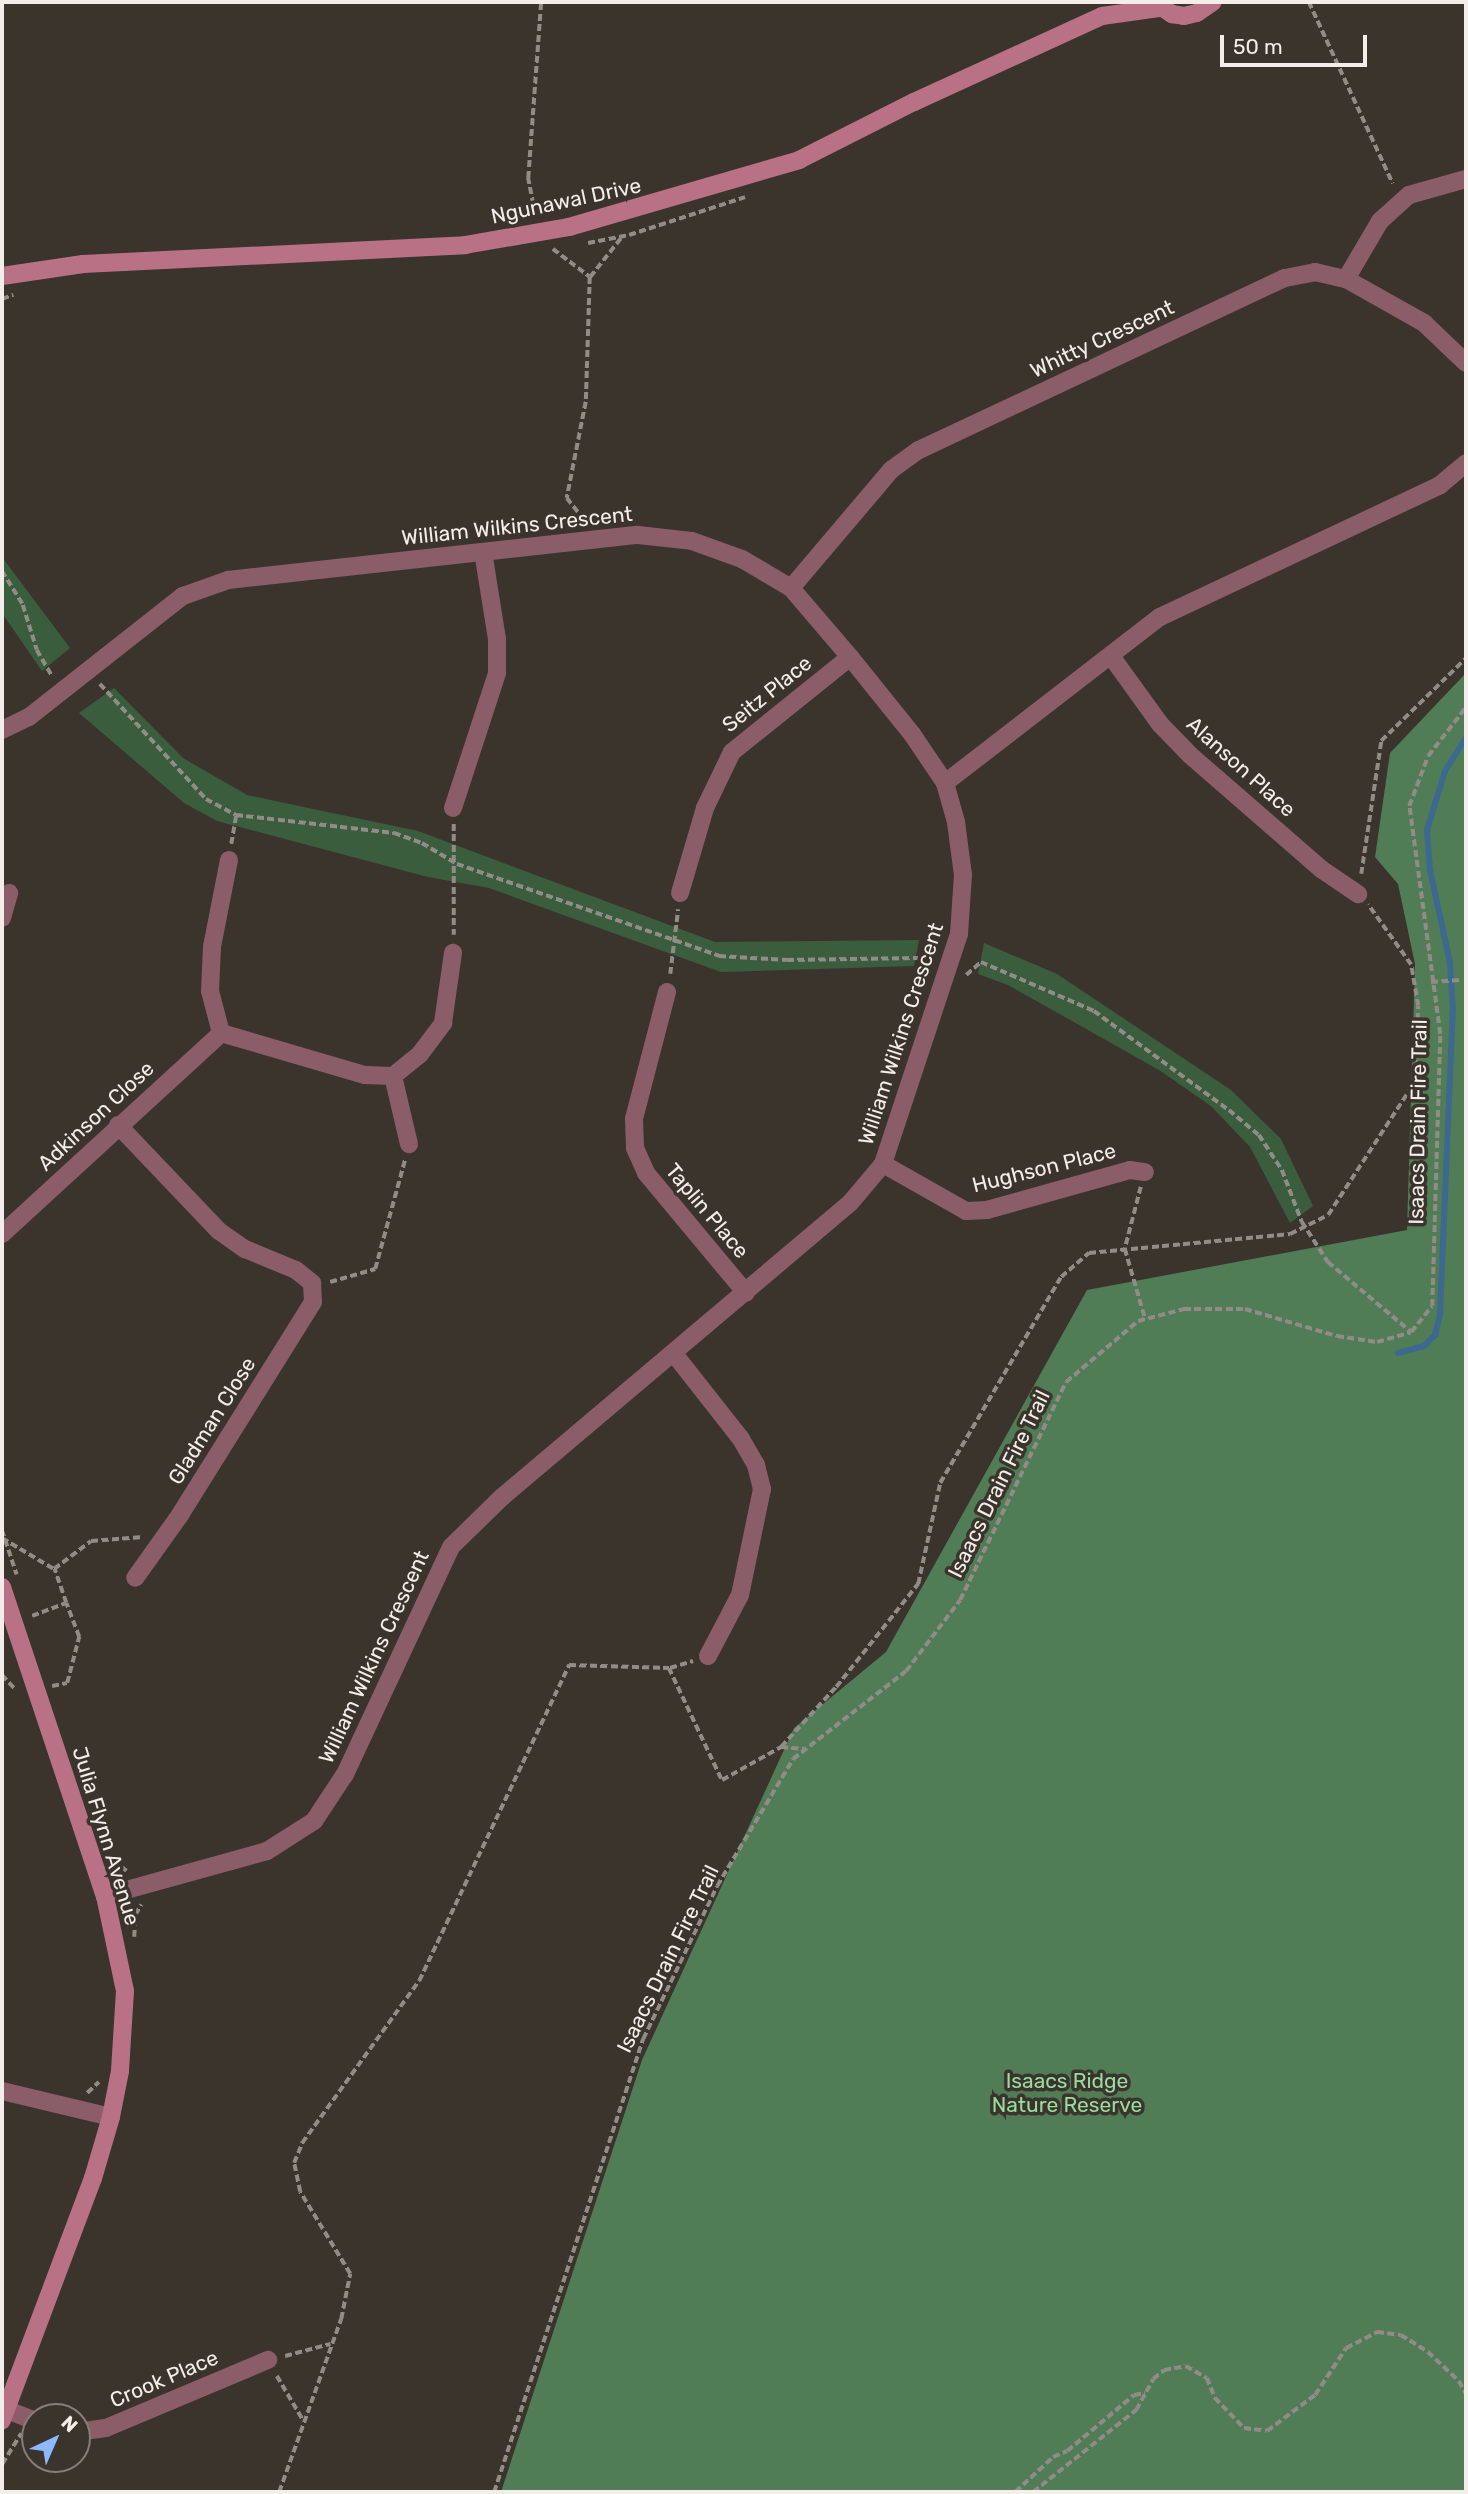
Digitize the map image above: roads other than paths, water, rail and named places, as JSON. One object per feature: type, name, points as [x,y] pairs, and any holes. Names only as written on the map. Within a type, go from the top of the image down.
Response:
[{"type":"street","name":"Ngunawal Drive","points":[[1102,16],[1118,2]]},
{"type":"street","name":"Ngunawal Drive","points":[[2,276],[83,264],[465,245],[542,232],[657,205],[799,160],[914,102],[1102,16],[1157,5],[1184,16],[1197,13],[1213,2]]},
{"type":"street","points":[[1346,279],[1380,221],[1409,195],[1466,179]]},
{"type":"street","name":"Whitty Crescent","points":[[791,588],[891,470],[919,450],[1285,278],[1315,272],[1346,279],[1424,323],[1466,363]]},
{"type":"street","points":[[944,783],[1160,617],[1440,485],[1466,463]]},
{"type":"street","name":"William Wilkins Crescent","points":[[2,730],[29,717],[78,681],[183,596],[228,580],[638,535],[692,541],[743,559],[791,588],[850,657],[912,734],[944,783],[957,822],[963,875],[959,934],[939,969],[883,1164],[850,1203],[675,1355],[502,1497],[451,1547],[345,1774],[314,1821],[267,1851],[105,1896]]},
{"type":"street","points":[[453,808],[497,673],[497,639],[483,552]]},
{"type":"street","name":"Alanson Place","points":[[1111,656],[1160,724],[1190,755],[1321,869],[1358,894]]},
{"type":"street","name":"Seitz Place","points":[[680,893],[705,808],[732,752],[850,657]]},
{"type":"street","points":[[229,860],[212,947],[210,991],[221,1033],[365,1074],[393,1076],[421,1054],[443,1023],[453,953]]},
{"type":"street","points":[[2,918],[9,893]]},
{"type":"street","name":"Taplin Place","points":[[667,992],[634,1119],[635,1148],[646,1173],[746,1293]]},
{"type":"street","name":"Adkinson Close","points":[[2,1234],[221,1033]]},
{"type":"street","points":[[393,1076],[409,1144]]},
{"type":"street","name":"Gladman Close","points":[[118,1125],[219,1230],[245,1249],[321,1282],[313,1302],[166,1536],[135,1578]]},
{"type":"street","name":"Hughson Place","points":[[883,1164],[966,1210],[987,1210],[1130,1170],[1144,1172]]},
{"type":"street","points":[[675,1355],[741,1439],[756,1465],[762,1489],[740,1595],[708,1656]]},
{"type":"street","name":"Julia Flynn Avenue","points":[[2,1587],[22,1674],[36,1690],[105,1896],[125,1991],[120,2071],[111,2117],[4,2415]]},
{"type":"street","points":[[2,2091],[111,2117]]},
{"type":"street","name":"Crook Place","points":[[91,2430],[106,2428],[268,2360]]},
{"type":"waterway","points":[[1398,1353],[1424,1346],[1435,1335],[1440,1315],[1453,1011],[1450,963],[1430,870],[1427,830],[1445,771],[1466,737]]},
{"type":"park label","name":"Isaacs Ridge Nature Reserve","points":[[1067,2093]]}]
